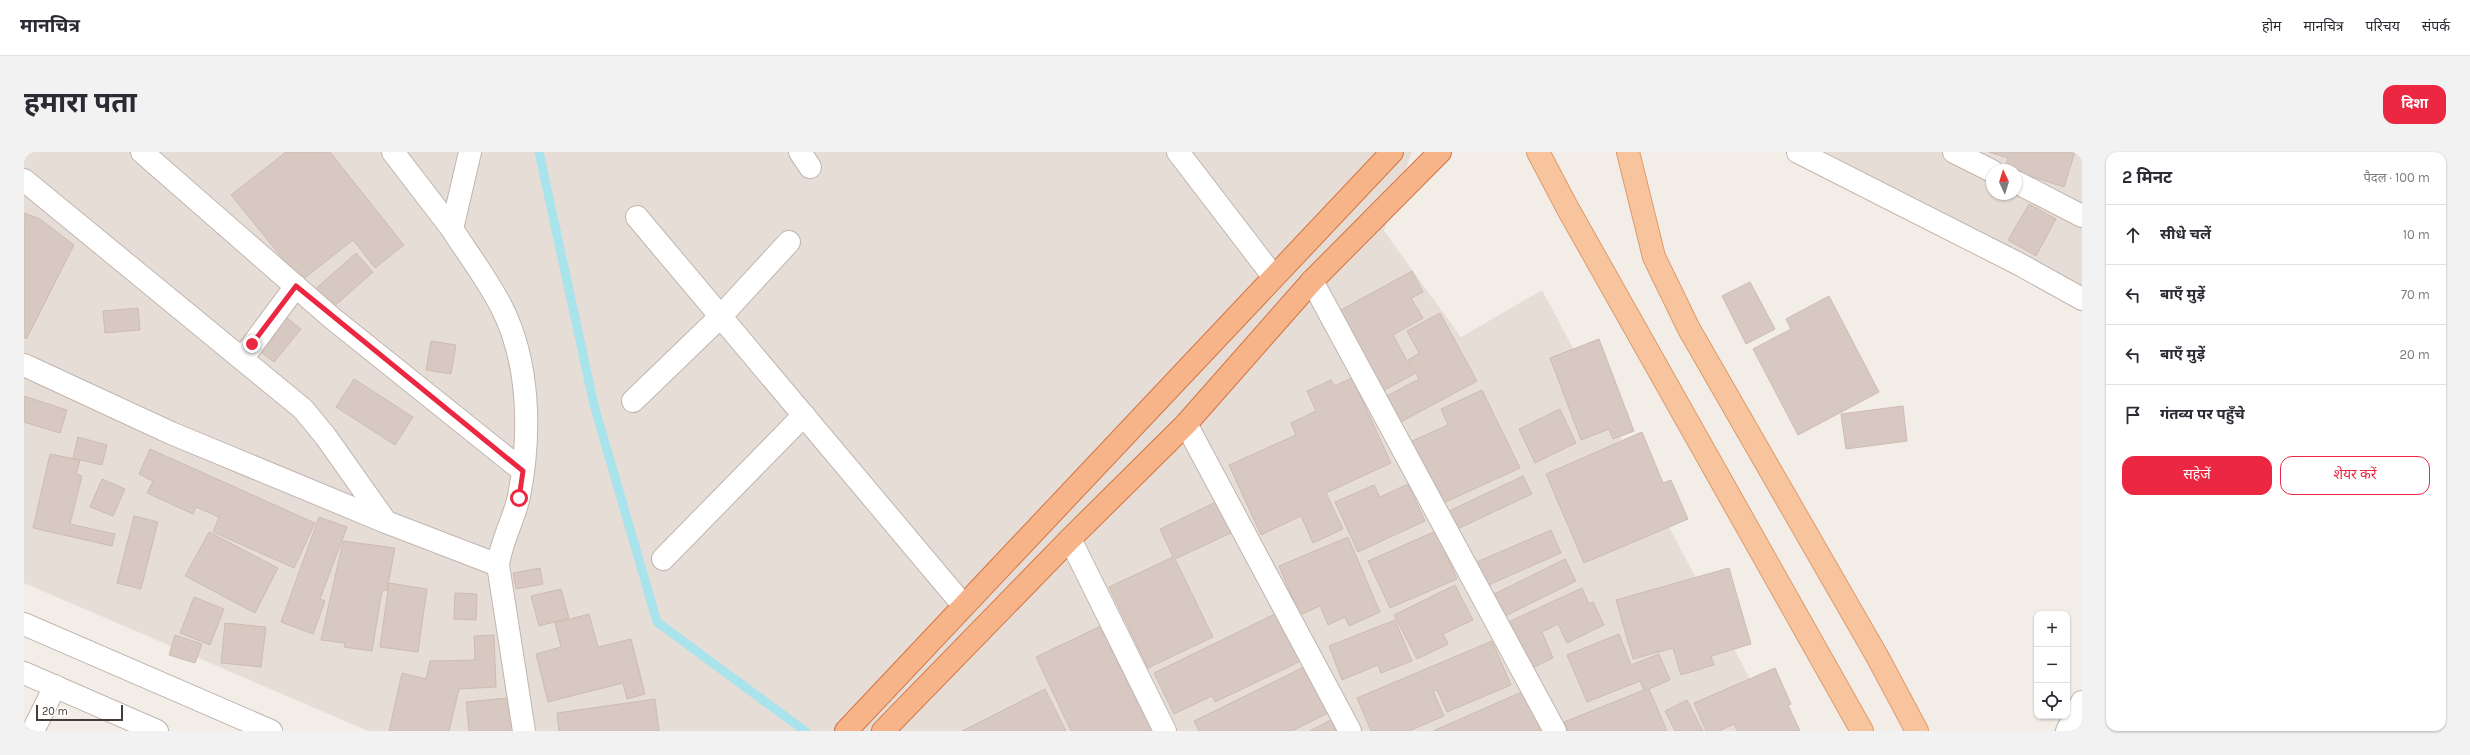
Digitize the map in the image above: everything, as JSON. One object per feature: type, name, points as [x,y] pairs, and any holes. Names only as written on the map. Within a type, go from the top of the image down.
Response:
[{"type":"highway","points":[[846,731],[963,605],[1152,408],[1273,276],[1392,152]]},
{"type":"highway","points":[[882,731],[1070,539],[1186,424],[1312,281],[1440,152]]},
{"type":"main road","points":[[1538,152],[1568,209],[1862,731]]},
{"type":"main road","points":[[1628,152],[1654,257],[1689,329],[1877,656],[1917,731]]},
{"type":"street","points":[[142,152],[292,291],[523,471]]},
{"type":"street","points":[[393,152],[452,229],[501,306],[517,346],[524,392],[526,450],[519,498],[499,557],[524,731]]},
{"type":"street","points":[[452,229],[470,152]]},
{"type":"street","points":[[1178,152],[1273,276]]},
{"type":"street","points":[[1798,152],[2019,264],[2082,299]]},
{"type":"street","points":[[1954,152],[1986,167]]},
{"type":"street","points":[[24,180],[247,352],[303,409],[326,437],[386,522]]},
{"type":"street","points":[[2022,185],[2082,216]]},
{"type":"street","points":[[637,217],[963,605]]},
{"type":"street","points":[[633,401],[720,316],[789,242]]},
{"type":"street","points":[[1312,281],[1555,731]]},
{"type":"street","points":[[247,352],[292,291]]},
{"type":"street","points":[[24,365],[171,434],[386,522],[499,557]]},
{"type":"street","points":[[663,559],[804,415]]},
{"type":"street","points":[[1186,424],[1350,731]]},
{"type":"street","points":[[1070,539],[1165,731]]},
{"type":"street","points":[[24,624],[271,731]]},
{"type":"street","points":[[24,673],[157,731]]},
{"type":"street","points":[[33,731],[55,686]]},
{"type":"street","points":[[2067,731],[2082,702]]},
{"type":"shaded area","points":[[24,152],[1412,152],[1384,231],[1461,337],[1542,290],[1778,731],[368,731],[24,583]]},
{"type":"shaded area","points":[[1825,152],[2082,152],[2082,288]]},
{"type":"building","points":[[286,152],[330,152],[404,245],[375,268],[353,240],[301,281],[231,195]]},
{"type":"building","points":[[1989,152],[2075,152],[2064,187],[2022,173],[2022,164],[2006,164],[2008,158]]},
{"type":"building","points":[[2029,204],[2056,219],[2036,256],[2008,240]]},
{"type":"building","points":[[24,213],[40,219],[74,245],[27,338],[24,338]]},
{"type":"building","points":[[356,253],[373,272],[329,311],[312,292]]},
{"type":"building","points":[[1412,271],[1423,292],[1411,298],[1423,318],[1393,335],[1414,374],[1383,391],[1339,311]]},
{"type":"building","points":[[1750,282],[1775,329],[1746,344],[1722,296]]},
{"type":"building","points":[[1829,296],[1879,392],[1798,435],[1753,349],[1791,329],[1786,319]]},
{"type":"building","points":[[138,308],[140,330],[105,333],[103,311]]},
{"type":"building","points":[[1440,313],[1477,381],[1399,423],[1385,397],[1419,379],[1408,360],[1419,353],[1407,331]]},
{"type":"building","points":[[287,318],[301,329],[274,362],[259,351]]},
{"type":"building","points":[[1599,339],[1634,431],[1613,439],[1609,429],[1581,440],[1550,358]]},
{"type":"building","points":[[431,341],[456,345],[451,374],[426,370]]},
{"type":"building","points":[[1352,378],[1391,463],[1326,493],[1343,529],[1313,543],[1301,516],[1261,535],[1229,465],[1296,435],[1291,423],[1316,411],[1307,391],[1331,380],[1334,386]]},
{"type":"building","points":[[354,379],[413,417],[395,445],[336,407]]},
{"type":"building","points":[[1482,390],[1520,468],[1439,505],[1410,442],[1448,425],[1441,409]]},
{"type":"building","points":[[24,396],[67,410],[60,433],[24,422]]},
{"type":"building","points":[[1903,406],[1907,441],[1846,449],[1841,414]]},
{"type":"building","points":[[1560,409],[1576,443],[1535,463],[1519,429]]},
{"type":"building","points":[[1642,432],[1663,483],[1671,480],[1688,519],[1584,563],[1546,474]]},
{"type":"building","points":[[78,437],[107,445],[102,465],[73,458]]},
{"type":"building","points":[[150,449],[315,523],[294,568],[213,532],[219,517],[196,507],[193,514],[147,493],[153,481],[139,474]]},
{"type":"building","points":[[50,454],[80,460],[76,474],[82,476],[70,524],[115,534],[112,546],[33,528]]},
{"type":"building","points":[[1523,476],[1532,494],[1453,531],[1445,513]]},
{"type":"building","points":[[102,479],[125,489],[113,516],[90,507]]},
{"type":"building","points":[[1408,484],[1425,521],[1358,552],[1335,502],[1374,485],[1380,497]]},
{"type":"building","points":[[1216,502],[1231,533],[1175,559],[1213,637],[1148,668],[1109,587],[1173,557],[1160,529]]},
{"type":"building","points":[[134,516],[158,522],[141,589],[117,583]]},
{"type":"building","points":[[319,517],[347,527],[320,599],[325,601],[313,634],[281,622]]},
{"type":"building","points":[[1551,530],[1561,553],[1484,587],[1474,563]]},
{"type":"building","points":[[1436,531],[1457,579],[1390,608],[1368,561]]},
{"type":"building","points":[[209,532],[278,568],[255,613],[185,576]]},
{"type":"building","points":[[1348,537],[1380,612],[1349,626],[1345,617],[1328,625],[1320,606],[1300,615],[1279,566]]},
{"type":"building","points":[[343,541],[395,548],[387,590],[382,591],[372,651],[344,647],[345,643],[321,640]]},
{"type":"building","points":[[1565,559],[1576,581],[1501,618],[1490,596]]},
{"type":"building","points":[[540,568],[543,584],[516,589],[513,573]]},
{"type":"building","points":[[1729,568],[1751,644],[1711,656],[1714,665],[1681,675],[1673,648],[1633,659],[1616,600]]},
{"type":"building","points":[[389,583],[427,589],[418,652],[380,647]]},
{"type":"building","points":[[1455,585],[1473,620],[1443,634],[1448,644],[1417,659],[1394,615]]},
{"type":"building","points":[[1582,588],[1589,604],[1593,602],[1604,625],[1567,643],[1558,624],[1542,632],[1553,658],[1528,670],[1506,623]]},
{"type":"building","points":[[561,589],[569,618],[539,626],[531,596]]},
{"type":"building","points":[[455,593],[477,594],[476,620],[454,619]]},
{"type":"building","points":[[194,597],[224,609],[210,645],[180,633]]},
{"type":"building","points":[[1279,612],[1303,660],[1215,702],[1212,696],[1174,714],[1154,673]]},
{"type":"building","points":[[589,614],[598,647],[631,639],[645,694],[627,699],[623,683],[548,702],[536,654],[561,647],[555,623]]},
{"type":"building","points":[[1395,620],[1412,661],[1381,673],[1378,665],[1342,680],[1329,646]]},
{"type":"building","points":[[225,623],[266,627],[261,667],[221,663]]},
{"type":"building","points":[[1103,625],[1155,731],[1071,731],[1036,657]]},
{"type":"building","points":[[1619,634],[1631,665],[1659,654],[1670,680],[1649,689],[1667,731],[1568,731],[1564,722],[1644,690],[1640,681],[1587,702],[1567,655]]},
{"type":"building","points":[[175,635],[202,644],[195,663],[169,655]]},
{"type":"building","points":[[494,635],[496,687],[459,689],[449,731],[389,731],[402,673],[426,679],[430,661],[475,660],[474,636]]},
{"type":"building","points":[[1492,641],[1511,685],[1447,712],[1437,690],[1433,691],[1444,716],[1409,731],[1371,731],[1357,698]]},
{"type":"building","points":[[1308,665],[1330,712],[1292,731],[1199,731],[1194,721]]},
{"type":"building","points":[[1775,668],[1791,704],[1788,705],[1800,731],[1737,731],[1734,724],[1719,731],[1706,731],[1694,703]]},
{"type":"building","points":[[1045,689],[1066,731],[962,731]]},
{"type":"building","points":[[1524,691],[1542,731],[1433,731]]},
{"type":"building","points":[[517,697],[521,731],[469,731],[466,702]]},
{"type":"building","points":[[655,699],[659,731],[559,731],[557,713]]},
{"type":"building","points":[[1687,700],[1703,731],[1675,731],[1665,711]]},
{"type":"building","points":[[1334,718],[1341,731],[1310,731]]},
{"type":"waterway","points":[[539,152],[594,405],[657,622],[805,731]]},
{"type":"route","points":[[252,344],[296,286],[332,318],[523,471],[519,498]]}]
